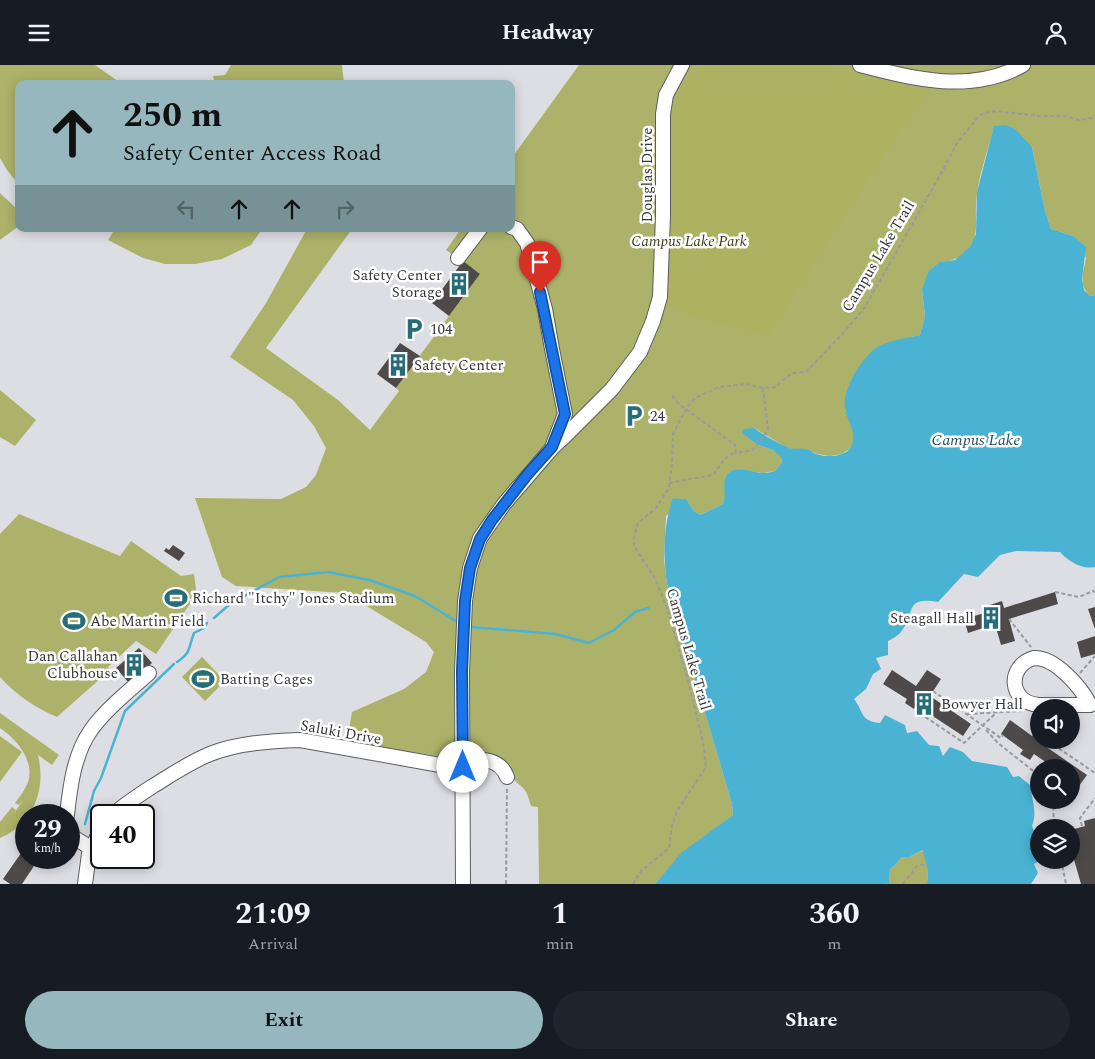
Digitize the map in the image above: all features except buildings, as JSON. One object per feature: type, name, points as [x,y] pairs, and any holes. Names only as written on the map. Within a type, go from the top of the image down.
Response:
[{"type":"street","name":"Douglas Drive","points":[[463,884],[462,671],[465,601],[470,568],[480,539],[492,520],[527,475],[552,447],[566,436],[612,389],[640,353],[657,310],[660,297],[663,216],[663,114],[666,95],[682,65]]},
{"type":"street","points":[[860,65],[904,77],[953,83],[982,80],[1012,71],[1023,65]]},
{"type":"street","points":[[515,228],[527,243],[545,309],[565,414],[552,447]]},
{"type":"street","points":[[458,258],[478,232]]},
{"type":"street","points":[[1041,658],[1049,661],[1080,689],[1093,707],[1039,705],[1027,702],[1019,696],[1015,689],[1016,673],[1024,662],[1029,660],[1041,658]]},
{"type":"street","points":[[69,804],[74,769],[90,731],[148,673]]},
{"type":"street","name":"Saluki Drive","points":[[128,804],[193,762],[211,754],[252,744],[281,740],[300,740],[430,763],[463,763],[480,759],[496,763],[504,770],[507,777]]},
{"type":"street","points":[[85,884],[90,854]]},
{"type":"path","name":"Campus Lake Trail","points":[[634,883],[641,871],[669,848],[672,825],[678,811],[706,767],[703,742],[689,684],[667,608],[656,580],[634,546],[638,523],[656,508],[669,488],[672,433],[686,409],[695,398],[719,387],[746,384],[763,388],[775,387],[792,373],[806,372],[865,307],[957,143],[984,113],[997,111],[1039,116],[1064,115],[1079,120],[1095,116]]},
{"type":"path","points":[[669,483],[709,476],[716,472],[730,454],[753,450],[758,445],[768,430],[763,388]]},
{"type":"path","points":[[672,397],[735,445],[736,453]]},
{"type":"path","points":[[1055,593],[1079,597],[1093,591],[1095,592]]},
{"type":"path","points":[[1009,619],[1032,648]]},
{"type":"path","points":[[1076,677],[1095,656]]},
{"type":"path","points":[[933,691],[1001,738],[1002,735]]},
{"type":"path","points":[[967,714],[1027,711]]},
{"type":"path","points":[[927,712],[924,716],[964,743],[997,712]]},
{"type":"path","points":[[983,726],[998,743],[1030,768]]},
{"type":"path","points":[[1060,749],[1095,773]]},
{"type":"path","points":[[506,884],[507,777]]},
{"type":"path","points":[[1082,826],[1080,818],[1095,798]]},
{"type":"path","points":[[903,884],[917,866],[927,864]]},
{"type":"path","points":[[1063,869],[1066,884]]},
{"type":"green space","points":[[0,65],[95,65],[116,80],[15,80],[15,180],[0,158]]},
{"type":"green space","points":[[231,65],[342,65],[344,80],[214,80],[213,76],[225,75]]},
{"type":"green space","name":"Campus Lake Park","points":[[579,65],[1095,65],[1095,295],[1090,296],[1084,288],[1082,279],[1086,258],[1073,236],[1051,229],[1045,211],[1032,147],[994,126],[978,185],[976,232],[973,242],[967,251],[960,256],[953,260],[940,262],[922,290],[925,316],[920,335],[900,340],[845,410],[855,434],[852,447],[842,454],[830,456],[817,454],[806,449],[794,450],[787,448],[754,428],[758,445],[773,450],[781,456],[782,462],[775,471],[763,473],[739,470],[725,483],[726,497],[723,504],[700,515],[694,511],[687,500],[666,516],[664,560],[667,584],[732,804],[733,815],[681,854],[655,884],[539,884],[538,807],[531,806],[526,792],[514,780],[511,772],[473,754],[438,756],[359,744],[349,730],[352,712],[404,689],[426,672],[434,652],[426,642],[345,593],[236,586],[222,577],[195,498],[281,499],[306,487],[316,475],[326,448],[314,426],[293,400],[230,357],[266,303],[305,232],[350,232],[266,348],[338,400],[370,430],[399,391],[396,388],[480,274],[446,250],[459,232],[515,232],[515,153]]},
{"type":"green space","points":[[703,65],[825,65],[929,92],[908,119],[769,335],[714,322],[667,306],[671,107],[684,84]]},
{"type":"green space","points":[[0,193],[15,207],[15,229],[0,240]]},
{"type":"green space","points":[[113,232],[260,232],[251,245],[222,259],[195,264],[165,264],[143,258],[108,240]]},
{"type":"green space","points":[[0,390],[36,420],[15,446],[0,437]]},
{"type":"green space","name":"Abe Martin Field","points":[[19,514],[120,556],[131,541],[181,576],[194,574],[197,597],[189,599],[190,604],[156,654],[136,641],[108,667],[110,670],[57,717],[27,700],[0,677],[0,534]]},
{"type":"green space","name":"Batting Cages","points":[[202,657],[225,681],[205,701],[182,677]]},
{"type":"green space","points":[[0,713],[59,755],[52,765],[38,755],[41,778],[34,804],[20,804],[23,800],[20,804],[15,803],[27,785],[29,766],[18,744],[0,728]]},
{"type":"green space","points":[[0,736],[22,752],[0,782]]},
{"type":"green space","points":[[12,807],[15,809],[13,815],[15,812],[15,828],[0,838],[0,822]]},
{"type":"green space","points":[[924,850],[928,872],[927,884],[885,884],[889,882],[890,870],[902,857],[909,857]]},
{"type":"water","name":"Campus Lake","points":[[1006,125],[1015,129],[1032,147],[1045,211],[1051,229],[1073,236],[1086,247],[1082,279],[1084,290],[1090,296],[1095,295],[1095,567],[1090,568],[1076,564],[1060,552],[1016,551],[1000,555],[978,577],[964,574],[938,602],[927,601],[915,604],[901,632],[888,641],[888,655],[876,658],[881,669],[873,674],[866,689],[854,699],[863,715],[869,720],[880,723],[885,715],[905,725],[907,733],[917,731],[929,745],[939,746],[943,756],[950,747],[963,752],[972,761],[1007,767],[1013,777],[1019,776],[1030,785],[1030,809],[1034,809],[1034,819],[1030,819],[1030,869],[1036,869],[1038,873],[1031,884],[927,884],[928,872],[923,850],[909,857],[902,857],[890,870],[889,883],[885,884],[655,884],[681,853],[733,815],[732,804],[667,584],[665,541],[667,519],[673,498],[687,500],[694,511],[700,515],[723,504],[725,480],[733,470],[763,473],[775,471],[782,462],[781,457],[773,450],[758,445],[742,433],[744,429],[754,428],[789,448],[806,449],[816,454],[831,456],[847,452],[852,444],[853,434],[846,412],[845,400],[850,382],[855,373],[873,350],[879,346],[920,335],[925,316],[922,290],[928,272],[940,262],[955,260],[970,247],[976,234],[977,192],[994,126]]},
{"type":"waterway","points":[[214,618],[230,604],[279,577],[328,572],[369,580],[415,596],[459,623]]},
{"type":"waterway","points":[[470,627],[556,634],[589,643],[614,630],[635,612],[648,608]]},
{"type":"waterway","points":[[177,662],[189,649],[194,633],[204,628],[207,623]]},
{"type":"waterway","points":[[85,824],[94,791],[101,778],[125,711],[174,664]]},
{"type":"place","name":"Safety Center Storage","points":[[459,284]]},
{"type":"place","name":"104","points":[[414,329]]},
{"type":"place","name":"Safety Center","points":[[398,365]]},
{"type":"place","name":"24","points":[[634,416]]},
{"type":"place","name":"Richard \"Itchy\" Jones Stadium","points":[[176,598]]},
{"type":"place","name":"Steagall Hall","points":[[991,618]]},
{"type":"place","name":"Abe Martin Field","points":[[74,621]]},
{"type":"place","name":"Dan Callahan Clubhouse","points":[[134,665]]},
{"type":"place","name":"Batting Cages","points":[[203,679]]},
{"type":"place","name":"Bowyer Hall","points":[[924,704]]},
{"type":"route","points":[[463,767],[462,671],[465,601],[470,568],[480,539],[504,503],[552,447],[565,414],[540,292]]}]
